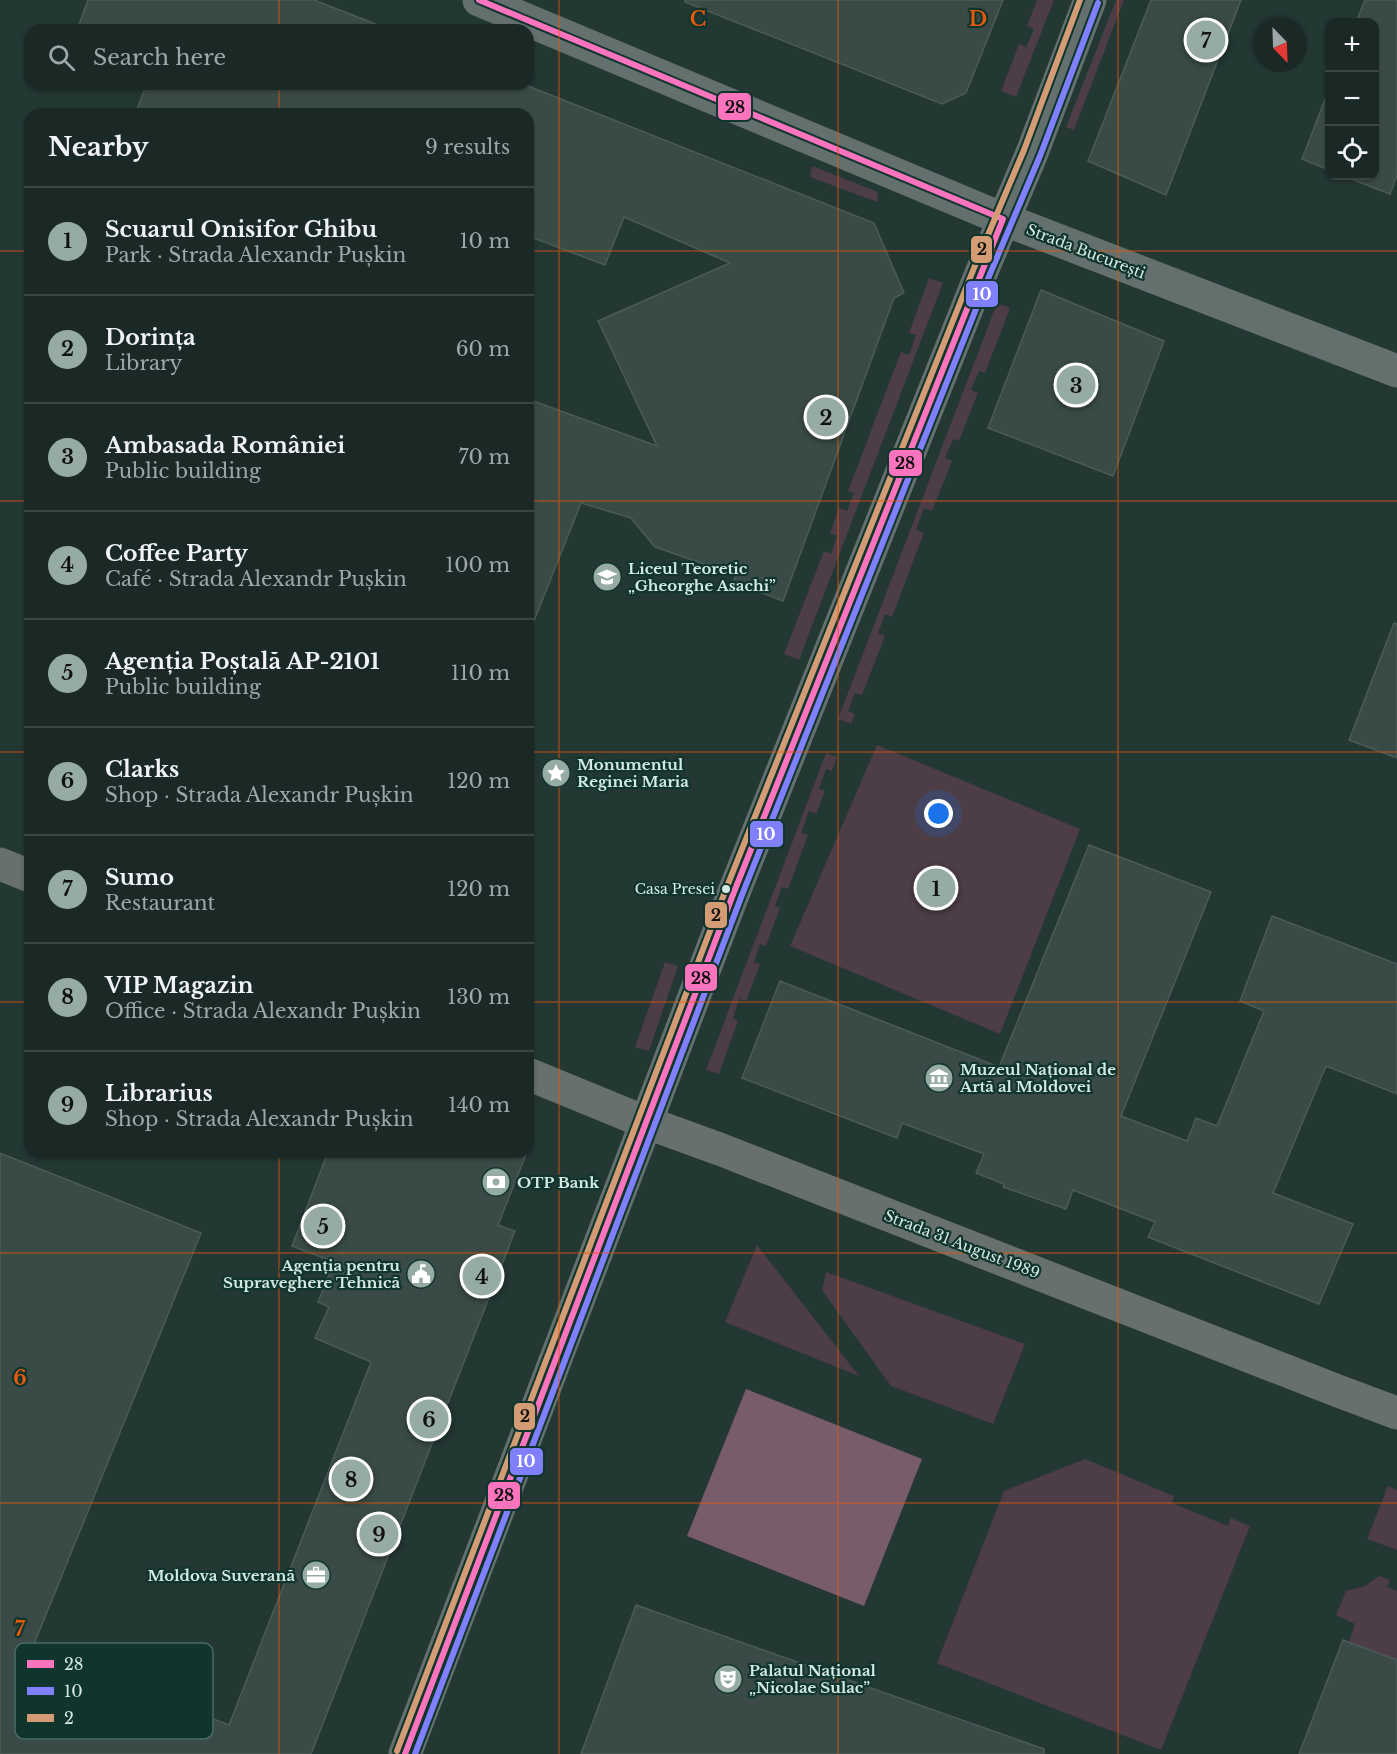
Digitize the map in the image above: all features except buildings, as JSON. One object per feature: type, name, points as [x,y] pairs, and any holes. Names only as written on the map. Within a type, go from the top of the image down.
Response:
[{"type":"main road","name":"Strada București","points":[[479,0],[1003,219],[1397,371]]},
{"type":"main road","points":[[405,1754],[734,892],[1003,219],[1032,153],[1090,0]]},
{"type":"street","points":[[0,864],[24,874]]},
{"type":"street","name":"Strada 31 August 1989","points":[[534,1076],[645,1122],[1397,1413]]},
{"type":"shaded area","points":[[1037,0],[1054,0],[1016,97],[1001,91],[1019,44],[1026,47],[1034,29],[1027,26]]},
{"type":"shaded area","points":[[1116,0],[1124,0],[1074,130],[1066,127]]},
{"type":"shaded area","points":[[812,166],[878,192],[877,202],[810,177]]},
{"type":"shaded area","points":[[929,278],[943,283],[799,660],[784,654],[824,551],[831,554],[837,536],[830,533],[839,508],[847,511],[854,493],[848,491],[901,352],[909,355],[916,335],[909,333]]},
{"type":"shaded area","points":[[997,303],[1010,308],[985,373],[979,371],[971,390],[978,393],[959,441],[953,439],[945,458],[952,461],[932,511],[924,508],[916,530],[924,533],[892,617],[885,614],[878,633],[885,636],[862,695],[855,693],[848,711],[855,714],[851,724],[838,719]]},
{"type":"shaded area","points":[[877,745],[1080,829],[1000,1034],[790,946]]},
{"type":"shaded area","points":[[826,753],[837,757],[832,771],[826,769],[819,789],[825,791],[816,814],[809,811],[801,833],[808,835],[788,889],[782,887],[775,906],[780,908],[766,946],[760,944],[754,962],[760,964],[746,1001],[739,999],[733,1018],[738,1021],[719,1074],[706,1070]]},
{"type":"shaded area","points":[[665,962],[678,966],[649,1051],[635,1047]]},
{"type":"shaded area","points":[[757,1245],[859,1376],[725,1322]]},
{"type":"shaded area","points":[[826,1272],[1025,1344],[993,1424],[891,1386],[822,1290]]},
{"type":"shaded area","points":[[746,1389],[922,1459],[864,1606],[687,1536]]},
{"type":"shaded area","points":[[1085,1459],[1174,1496],[1172,1503],[1228,1526],[1231,1518],[1250,1526],[1161,1750],[937,1663],[1004,1491]]},
{"type":"shaded area","points":[[1388,1486],[1397,1490],[1397,1550],[1367,1539]]},
{"type":"shaded area","points":[[1379,1576],[1390,1580],[1387,1587],[1397,1591],[1397,1660],[1349,1642],[1355,1624],[1336,1615],[1346,1591],[1365,1586]]},
{"type":"transit line","name":"28","points":[[405,1754],[734,892],[1003,219],[479,0]]},
{"type":"transit line","name":"2","points":[[397,1751],[726,889],[974,268],[1024,150],[1080,0]]},
{"type":"transit line","name":"10","points":[[415,1754],[742,895],[990,274],[1040,156],[1098,3]]},
{"type":"place","name":"Sumo","points":[[1206,40]]},
{"type":"place","name":"Ambasada României","points":[[1076,385]]},
{"type":"place","name":"Dorința","points":[[826,417]]},
{"type":"place","name":"Liceul Teoretic „Gheorghe Asachi”","points":[[607,577]]},
{"type":"place","name":"Monumentul Reginei Maria","points":[[556,773]]},
{"type":"place","name":"Scuarul Onisifor Ghibu","points":[[936,888]]},
{"type":"place","name":"Casa Presei","points":[[726,889]]},
{"type":"place","name":"Muzeul Național de Artă al Moldovei","points":[[939,1078]]},
{"type":"place","name":"OTP Bank","points":[[496,1182]]},
{"type":"place","name":"Agenția Poștală AP-2101","points":[[323,1226]]},
{"type":"place","name":"Agenția pentru Supraveghere Tehnică","points":[[421,1274]]},
{"type":"place","name":"Coffee Party","points":[[482,1276]]},
{"type":"place","name":"Clarks","points":[[429,1419]]},
{"type":"place","name":"VIP Magazin","points":[[351,1479]]},
{"type":"place","name":"Librarius","points":[[379,1534]]},
{"type":"place","name":"Moldova Suverană","points":[[316,1575]]},
{"type":"place","name":"Palatul Național „Nicolae Sulac”","points":[[728,1679]]}]
